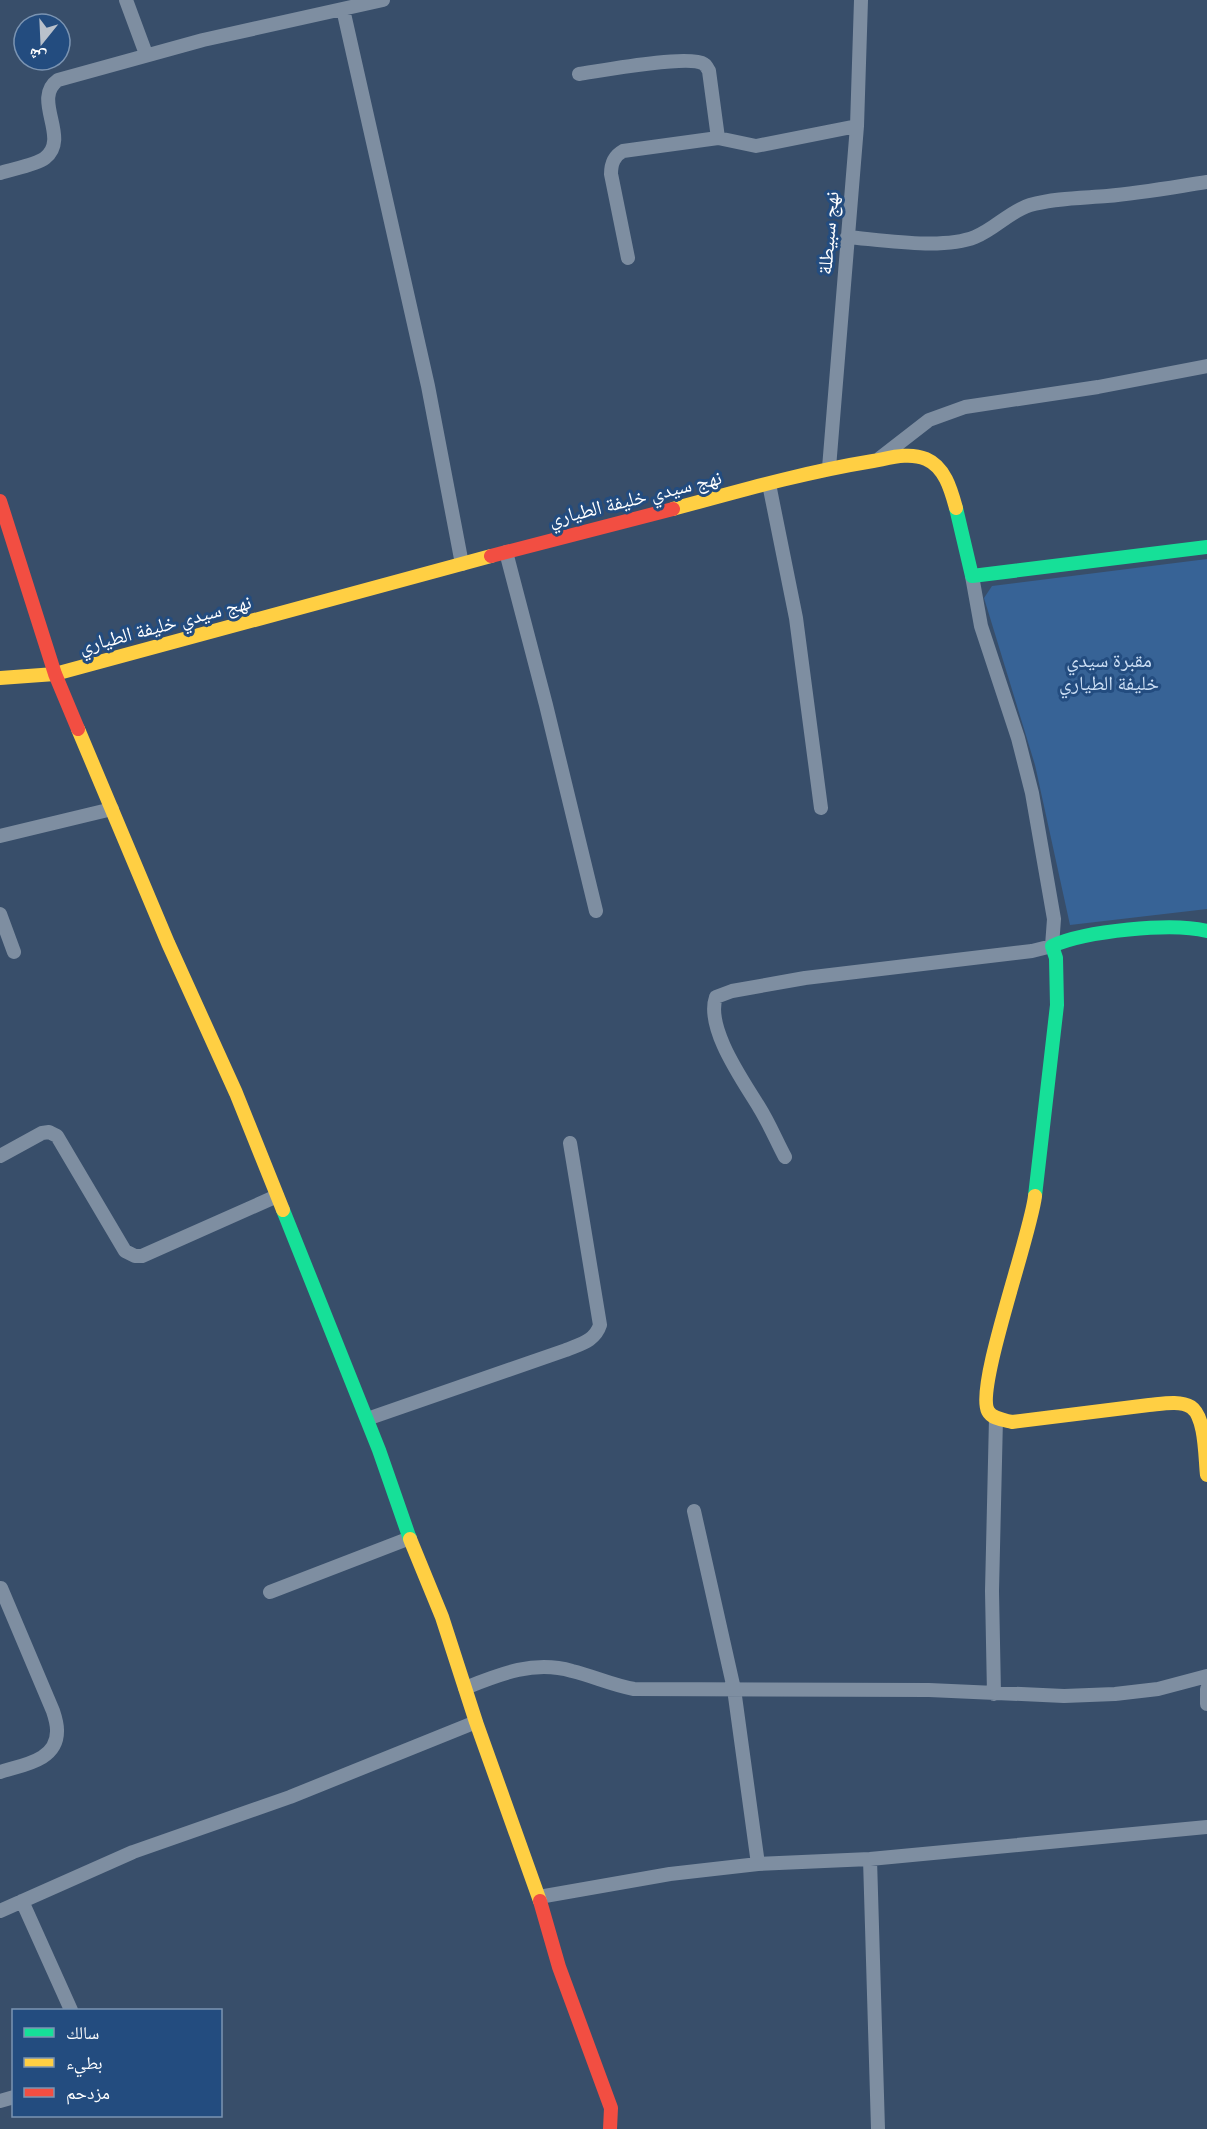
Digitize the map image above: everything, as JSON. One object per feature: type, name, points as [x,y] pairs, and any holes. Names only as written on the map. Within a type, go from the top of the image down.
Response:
[{"type":"street","points":[[126,0],[146,54]]},
{"type":"street","points":[[0,173],[43,160],[52,152],[54,135],[47,97],[51,85],[69,77],[146,54],[255,27],[383,0]]},
{"type":"street","name":"نهج سبيطلة","points":[[829,468],[857,126],[861,0]]},
{"type":"street","points":[[343,9],[428,386],[462,564]]},
{"type":"street","points":[[579,74],[677,61],[694,61],[704,64],[709,71],[718,138]]},
{"type":"street","points":[[628,258],[611,174],[615,156],[623,151],[718,138],[756,146],[857,126]]},
{"type":"street","points":[[848,237],[949,243],[974,238],[1028,206],[1046,202],[1146,192],[1207,182]]},
{"type":"street","points":[[879,459],[929,420],[965,407],[1098,387],[1207,366]]},
{"type":"street","name":"نهج سيدي خليفة الطياري","points":[[0,678],[55,675],[506,552],[829,468],[910,455],[934,463],[943,473],[954,501],[972,576]]},
{"type":"street","points":[[769,484],[796,618],[821,808]]},
{"type":"street","points":[[0,501],[55,675],[168,943],[236,1093],[367,1419],[410,1538],[442,1617],[476,1722],[539,1898],[559,1967],[611,2108],[610,2129]]},
{"type":"street","points":[[1207,547],[972,576],[981,626],[1018,738],[1034,803],[1054,918],[1052,946],[1056,958],[1057,1005],[1035,1200],[1018,1269],[994,1347],[985,1402],[988,1412],[996,1418],[1012,1422],[1149,1405],[1181,1404],[1191,1407],[1197,1413],[1201,1425],[1207,1475]]},
{"type":"street","points":[[506,552],[596,911]]},
{"type":"street","points":[[0,836],[112,809]]},
{"type":"street","points":[[0,914],[14,952]]},
{"type":"street","points":[[785,1156],[760,1108],[726,1054],[714,1007],[716,998],[732,991],[805,978],[1032,951],[1072,938],[1169,928],[1195,928],[1207,931]]},
{"type":"street","points":[[0,1156],[42,1133],[49,1132],[57,1136],[125,1251],[135,1256],[142,1257],[277,1196]]},
{"type":"street","points":[[367,1419],[566,1350],[596,1335],[600,1325],[570,1143]]},
{"type":"street","points":[[994,1694],[992,1591],[996,1418]]},
{"type":"street","points":[[694,1511],[734,1689],[758,1864]]},
{"type":"street","points":[[270,1592],[410,1538]]},
{"type":"street","points":[[0,1772],[45,1757],[54,1746],[57,1731],[54,1711],[1,1588]]},
{"type":"street","points":[[465,1688],[491,1677],[522,1668],[539,1666],[571,1670],[616,1686],[634,1689],[929,1690],[1064,1696],[1115,1694],[1172,1687],[1207,1676]]},
{"type":"street","points":[[1207,1689],[1207,1704]]},
{"type":"street","points":[[0,1911],[133,1852],[290,1797],[476,1722]]},
{"type":"street","points":[[539,1898],[670,1874],[758,1864],[870,1859],[1207,1827]]},
{"type":"street","points":[[870,1859],[878,2129]]},
{"type":"street","points":[[22,1902],[71,2009]]},
{"type":"green space","name":"مقبرة سيدي خليفة الطياري","points":[[1207,559],[1207,909],[1070,925],[1035,765],[984,598],[992,586]]},
{"type":"traffic: fast","points":[[956,508],[972,576],[1207,547]]},
{"type":"traffic: fast","points":[[1035,1196],[1057,1005],[1056,958],[1052,946],[1106,932],[1173,927],[1207,931]]},
{"type":"traffic: fast","points":[[283,1210],[379,1450],[410,1539]]},
{"type":"traffic: slow","points":[[673,509],[797,476],[906,456],[926,459],[943,473],[956,508]]},
{"type":"traffic: slow","points":[[0,678],[55,674],[491,556]]},
{"type":"traffic: slow","points":[[78,729],[168,943],[236,1093],[283,1210]]},
{"type":"traffic: slow","points":[[1035,1196],[989,1373],[986,1397],[988,1411],[995,1417],[1012,1422],[1165,1403],[1187,1405],[1196,1412],[1200,1420],[1207,1475]]},
{"type":"traffic: slow","points":[[410,1539],[442,1617],[476,1722],[540,1901]]},
{"type":"traffic: jam","points":[[0,501],[55,674],[78,729]]},
{"type":"traffic: jam","points":[[491,556],[673,509]]},
{"type":"traffic: jam","points":[[540,1901],[559,1967],[611,2108],[610,2129]]}]
